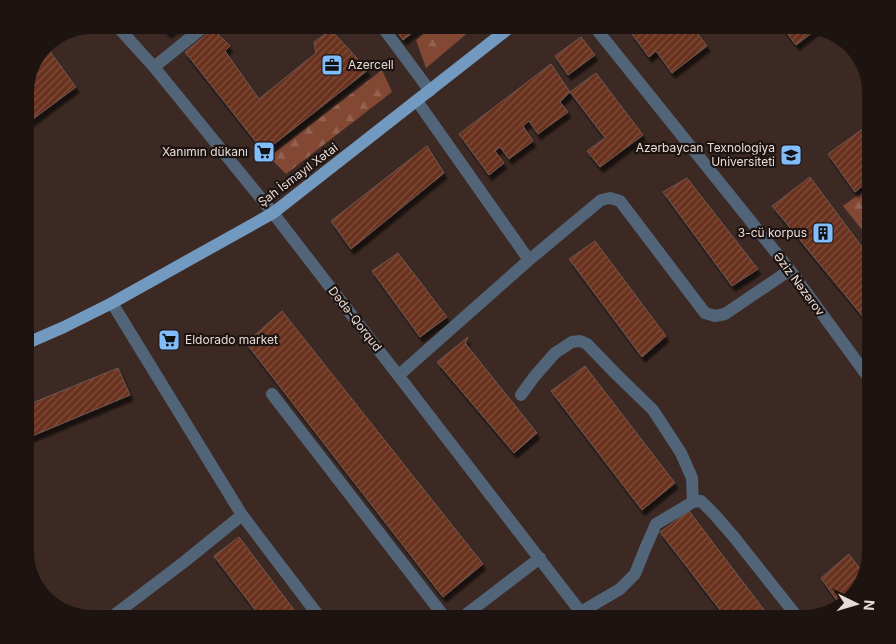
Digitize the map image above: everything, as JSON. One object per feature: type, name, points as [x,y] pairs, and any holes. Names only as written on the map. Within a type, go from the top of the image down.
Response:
[{"type":"main road","name":"Şah İsmayıl Xətai","points":[[34,340],[64,328],[112,303],[273,213],[502,34]]},
{"type":"street","name":"Dədə-Qorqud","points":[[124,34],[154,67],[273,213],[581,610]]},
{"type":"street","points":[[154,67],[195,34]]},
{"type":"street","points":[[388,34],[430,91]]},
{"type":"street","name":"Əziz Nəzərov","points":[[600,34],[790,270],[862,369]]},
{"type":"street","points":[[417,101],[529,260]]},
{"type":"street","points":[[399,375],[529,260],[601,200],[610,198],[620,202],[705,313],[716,316],[725,314],[790,270]]},
{"type":"street","points":[[112,303],[242,515],[314,610]]},
{"type":"street","points":[[521,395],[555,353],[572,342],[580,341],[587,344],[653,410],[681,453],[692,478],[693,502]]},
{"type":"street","points":[[272,394],[439,610]]},
{"type":"street","points":[[595,610],[635,574],[656,524],[693,502],[701,501],[714,514],[792,610]]},
{"type":"street","points":[[121,610],[242,515]]},
{"type":"street","points":[[472,610],[540,558]]},
{"type":"green space","points":[[423,34],[466,34],[426,68],[416,40]]},
{"type":"green space","points":[[382,70],[392,92],[286,174],[269,157]]},
{"type":"green space","points":[[862,192],[862,230],[843,206]]},
{"type":"building","points":[[207,34],[218,34],[230,46],[225,51],[259,99],[316,53],[314,42],[325,34],[335,34],[368,70],[264,152],[185,52]]},
{"type":"building","points":[[399,34],[411,34],[403,40]]},
{"type":"building","points":[[632,34],[698,34],[707,46],[672,73],[656,51],[649,57]]},
{"type":"building","points":[[788,34],[810,34],[796,45]]},
{"type":"building","points":[[581,37],[595,55],[568,75],[555,56]]},
{"type":"building","points":[[50,51],[76,87],[34,118],[36,76]]},
{"type":"building","points":[[551,64],[570,92],[560,102],[568,112],[538,134],[529,121],[523,126],[533,141],[509,159],[500,147],[495,151],[504,163],[489,175],[459,134]]},
{"type":"building","points":[[596,73],[643,135],[600,167],[587,151],[605,138],[570,92]]},
{"type":"building","points":[[862,129],[862,186],[855,192],[828,154]]},
{"type":"building","points":[[427,146],[444,173],[351,249],[331,221]]},
{"type":"building","name":"3-cü korpus","points":[[810,177],[862,247],[862,316],[772,206]]},
{"type":"building","points":[[687,178],[758,269],[732,286],[663,192]]},
{"type":"building","points":[[595,241],[666,336],[642,357],[569,259]]},
{"type":"building","points":[[398,253],[447,317],[420,337],[372,271]]},
{"type":"building","points":[[282,311],[483,564],[443,597],[246,343]]},
{"type":"building","points":[[468,337],[465,343],[537,433],[514,453],[437,362]]},
{"type":"building","points":[[585,366],[675,483],[642,510],[551,391]]},
{"type":"building","points":[[118,368],[130,395],[34,435],[34,402]]},
{"type":"building","points":[[689,511],[764,610],[720,610],[660,532]]},
{"type":"building","points":[[239,537],[294,610],[255,610],[214,556]]},
{"type":"building","points":[[849,554],[860,568],[856,579],[831,579],[831,592],[821,578]]},
{"type":"place","name":"Azercell","points":[[332,65]]},
{"type":"place","name":"Xanımın dükanı","points":[[264,152]]},
{"type":"place","name":"Azərbaycan Texnologiya Universiteti","points":[[791,155]]},
{"type":"place","name":"3-cü korpus","points":[[823,233]]},
{"type":"place","name":"Eldorado market","points":[[169,340]]}]
